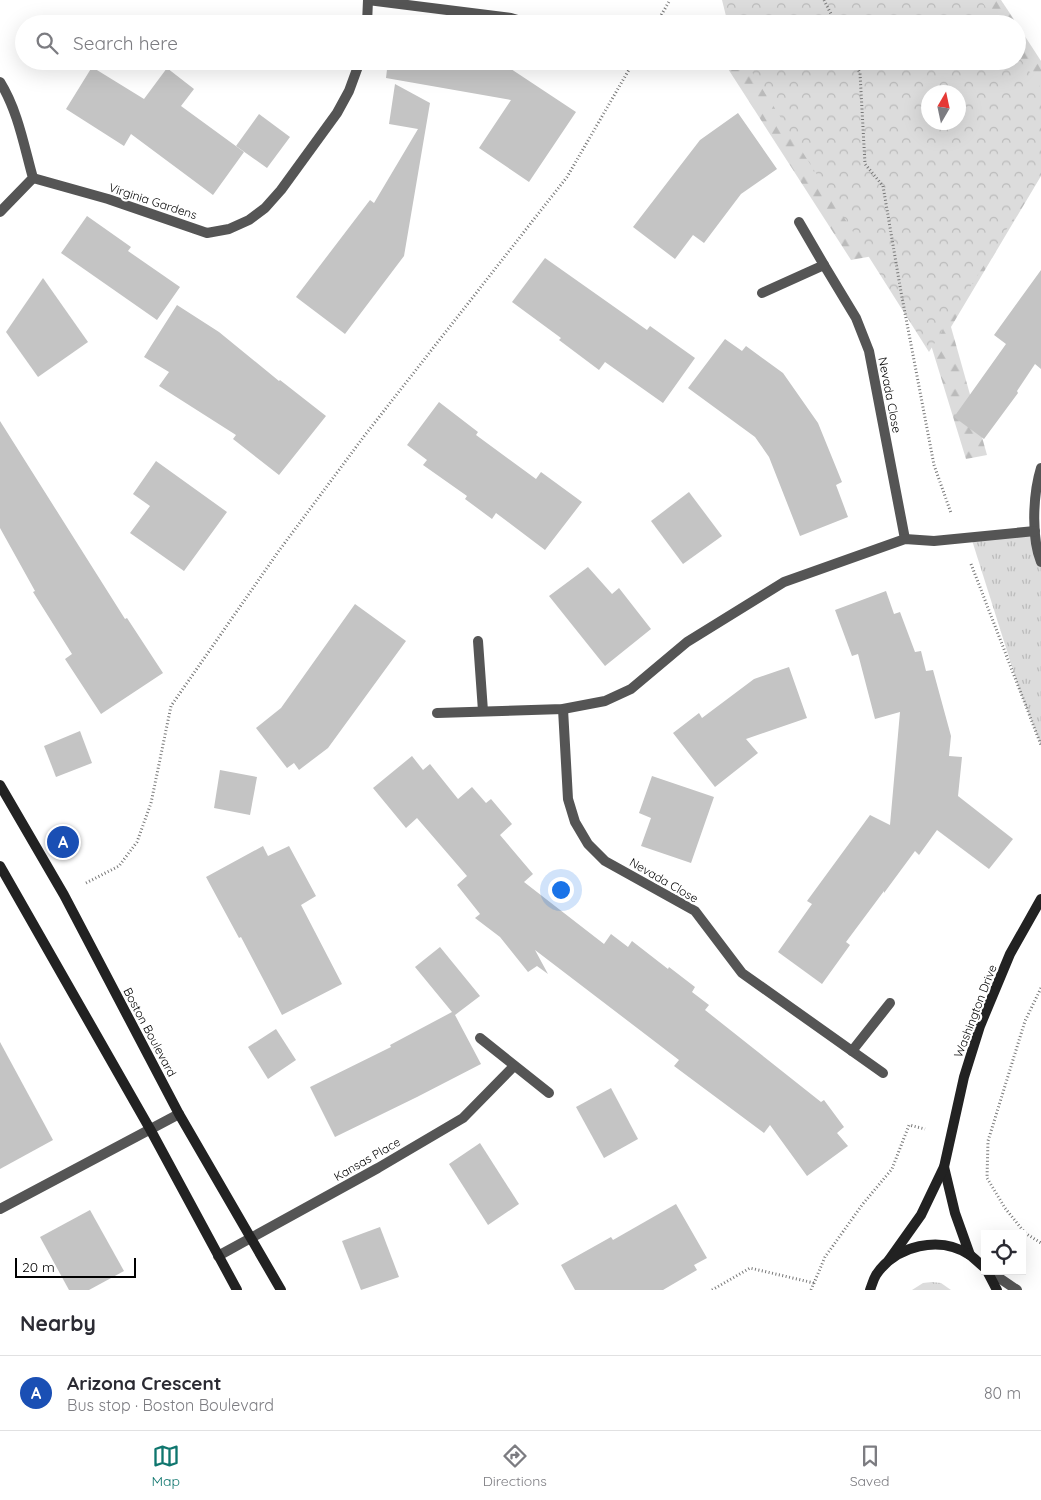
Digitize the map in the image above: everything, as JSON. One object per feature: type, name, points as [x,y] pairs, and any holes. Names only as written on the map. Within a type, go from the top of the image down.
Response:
[{"type":"street","points":[[367,15],[368,0],[487,15]]},
{"type":"street","name":"Virginia Gardens","points":[[33,178],[108,199],[207,232],[229,228],[250,220],[265,208],[281,190],[337,113],[349,91],[357,70]]},
{"type":"street","points":[[0,82],[9,97],[33,178],[0,212]]},
{"type":"street","name":"Nevada Close","points":[[799,222],[856,318],[869,351],[905,539]]},
{"type":"street","points":[[762,292],[824,265]]},
{"type":"street","points":[[1041,468],[1035,505],[1035,531],[1041,562]]},
{"type":"street","points":[[437,713],[563,710],[605,700],[631,689],[687,642],[784,582],[905,539],[934,541],[1035,531]]},
{"type":"street","points":[[478,641],[483,711]]},
{"type":"street","name":"Nevada Close","points":[[563,710],[568,798],[575,822],[588,844],[605,861],[695,911],[742,973],[883,1073]]},
{"type":"street","name":"Boston Boulevard","points":[[0,785],[64,895],[179,1114],[281,1290]]},
{"type":"street","points":[[0,866],[150,1129],[237,1290]]},
{"type":"street","name":"Washington Drive","points":[[890,1260],[921,1216],[944,1167],[964,1077],[980,1026],[1010,954],[1041,899]]},
{"type":"street","points":[[852,1051],[890,1003]]},
{"type":"street","points":[[480,1038],[548,1093]]},
{"type":"street","name":"Kansas Place","points":[[218,1256],[378,1168],[463,1118],[514,1066]]},
{"type":"street","points":[[0,1210],[179,1114]]},
{"type":"street","name":"Washington Drive","points":[[944,1167],[955,1213],[970,1255]]},
{"type":"street","points":[[868,1290],[876,1276],[890,1260],[908,1249],[929,1244],[950,1246],[970,1255],[981,1265]]},
{"type":"street","points":[[990,1275],[997,1290]]},
{"type":"street","points":[[994,1275],[1017,1290]]},
{"type":"path","points":[[661,15],[670,0]]},
{"type":"path","points":[[824,0],[832,15]]},
{"type":"path","points":[[90,881],[118,866],[137,842],[151,803],[171,706],[278,552],[371,428],[566,177],[628,70]]},
{"type":"path","points":[[858,70],[865,164],[883,186],[934,465],[952,516]]},
{"type":"path","points":[[970,561],[1041,745]]},
{"type":"path","points":[[1041,988],[1024,1021],[988,1141],[987,1178],[1005,1208],[1025,1233],[1041,1243]]},
{"type":"path","points":[[811,1290],[825,1257],[892,1169],[909,1125]]},
{"type":"path","points":[[712,1290],[750,1268],[814,1283]]},
{"type":"green space","points":[[722,0],[981,0],[991,15],[726,15]]},
{"type":"green space","points":[[949,0],[1001,0],[1011,15],[955,15]]},
{"type":"green space","points":[[1026,38],[1041,61],[1041,176],[951,327],[987,455],[966,459],[927,332],[906,250],[851,260],[729,70],[777,70],[920,188],[1010,70],[1026,70]]},
{"type":"green space","points":[[1026,67],[1041,88],[1041,175],[929,352],[751,70],[1026,70]]},
{"type":"green space","points":[[1035,531],[1041,562],[1041,745],[1020,692],[970,534]]},
{"type":"green space","points":[[923,1283],[941,1283],[951,1290],[912,1290]]},
{"type":"building","points":[[90,70],[97,70],[144,99],[166,70],[170,70],[194,89],[181,106],[244,152],[213,195],[131,134],[124,146],[66,109]]},
{"type":"building","points":[[387,70],[513,70],[576,112],[529,182],[479,148],[511,100],[386,78]]},
{"type":"building","points":[[395,84],[430,103],[404,256],[345,334],[296,297],[370,200],[374,203],[418,129],[389,124]]},
{"type":"building","points":[[738,113],[777,169],[741,194],[704,243],[693,235],[675,259],[633,227],[700,140]]},
{"type":"building","points":[[259,114],[290,137],[267,168],[236,146]]},
{"type":"building","points":[[87,216],[131,247],[128,251],[180,287],[157,320],[61,253]]},
{"type":"building","points":[[545,258],[647,330],[650,326],[695,358],[663,403],[605,362],[599,370],[559,340],[561,338],[512,302]]},
{"type":"building","points":[[1041,270],[1041,369],[1035,364],[1017,391],[1018,393],[984,439],[954,417],[1006,344],[994,335]]},
{"type":"building","points":[[43,278],[88,342],[38,377],[6,332]]},
{"type":"building","points":[[177,305],[219,332],[326,416],[279,475],[233,439],[236,435],[159,386],[169,372],[144,357]]},
{"type":"building","points":[[725,339],[742,351],[746,346],[783,373],[818,423],[842,482],[836,485],[848,517],[800,536],[769,457],[755,437],[688,388]]},
{"type":"building","points":[[439,402],[478,432],[476,435],[536,479],[541,472],[582,502],[545,550],[496,513],[492,519],[465,499],[467,496],[423,465],[427,460],[407,445]]},
{"type":"building","points":[[0,421],[125,619],[127,618],[163,673],[101,714],[65,659],[72,654],[33,592],[35,591],[0,528]]},
{"type":"building","points":[[156,461],[227,512],[184,571],[130,533],[150,506],[133,494]]},
{"type":"building","points":[[689,492],[722,536],[683,564],[651,521]]},
{"type":"building","points":[[588,567],[612,594],[619,588],[651,629],[605,666],[549,596]]},
{"type":"building","points":[[886,591],[894,614],[900,612],[915,652],[921,651],[926,671],[933,670],[951,736],[949,756],[962,757],[958,796],[1013,839],[989,869],[937,830],[919,855],[915,851],[884,893],[884,891],[846,942],[850,945],[822,984],[778,952],[812,904],[807,901],[870,815],[890,825],[900,712],[875,719],[858,654],[852,656],[835,610]]},
{"type":"building","points":[[355,604],[406,641],[328,748],[299,770],[294,763],[287,768],[256,728],[281,708]]},
{"type":"building","points":[[789,667],[807,718],[746,739],[758,753],[715,787],[673,733],[699,713],[702,718],[754,679]]},
{"type":"building","points":[[80,731],[92,763],[56,777],[44,746]]},
{"type":"building","points":[[412,756],[423,770],[430,764],[458,799],[472,787],[486,803],[491,799],[512,824],[500,835],[533,874],[524,882],[604,944],[611,934],[628,947],[632,941],[695,987],[692,992],[709,1005],[705,1010],[821,1102],[824,1100],[844,1127],[837,1133],[848,1146],[807,1176],[770,1125],[764,1133],[674,1066],[679,1060],[535,950],[548,974],[537,966],[528,972],[500,937],[475,918],[480,914],[457,885],[467,876],[417,818],[406,828],[373,788]]},
{"type":"building","points":[[220,770],[257,777],[250,815],[214,808]]},
{"type":"building","points":[[652,776],[714,797],[691,863],[641,846],[651,818],[639,813]]},
{"type":"building","points":[[263,846],[268,856],[289,846],[316,896],[301,905],[342,984],[282,1015],[241,937],[239,938],[206,877]]},
{"type":"building","points":[[440,947],[480,996],[455,1015],[481,1064],[335,1137],[310,1087],[391,1047],[390,1045],[452,1012],[415,967]]},
{"type":"building","points":[[276,1029],[296,1060],[268,1079],[248,1047]]},
{"type":"building","points":[[0,1042],[53,1140],[0,1169]]},
{"type":"building","points":[[611,1088],[638,1139],[604,1158],[576,1107]]},
{"type":"building","points":[[480,1143],[519,1204],[488,1225],[449,1164]]},
{"type":"building","points":[[676,1204],[707,1258],[694,1265],[697,1270],[663,1290],[575,1290],[561,1265],[611,1237],[613,1240]]},
{"type":"building","points":[[90,1210],[124,1271],[89,1290],[69,1290],[40,1237]]},
{"type":"building","points":[[380,1227],[399,1277],[361,1290],[342,1241]]},
{"type":"place","name":"Arizona Crescent","points":[[63,842]]}]
